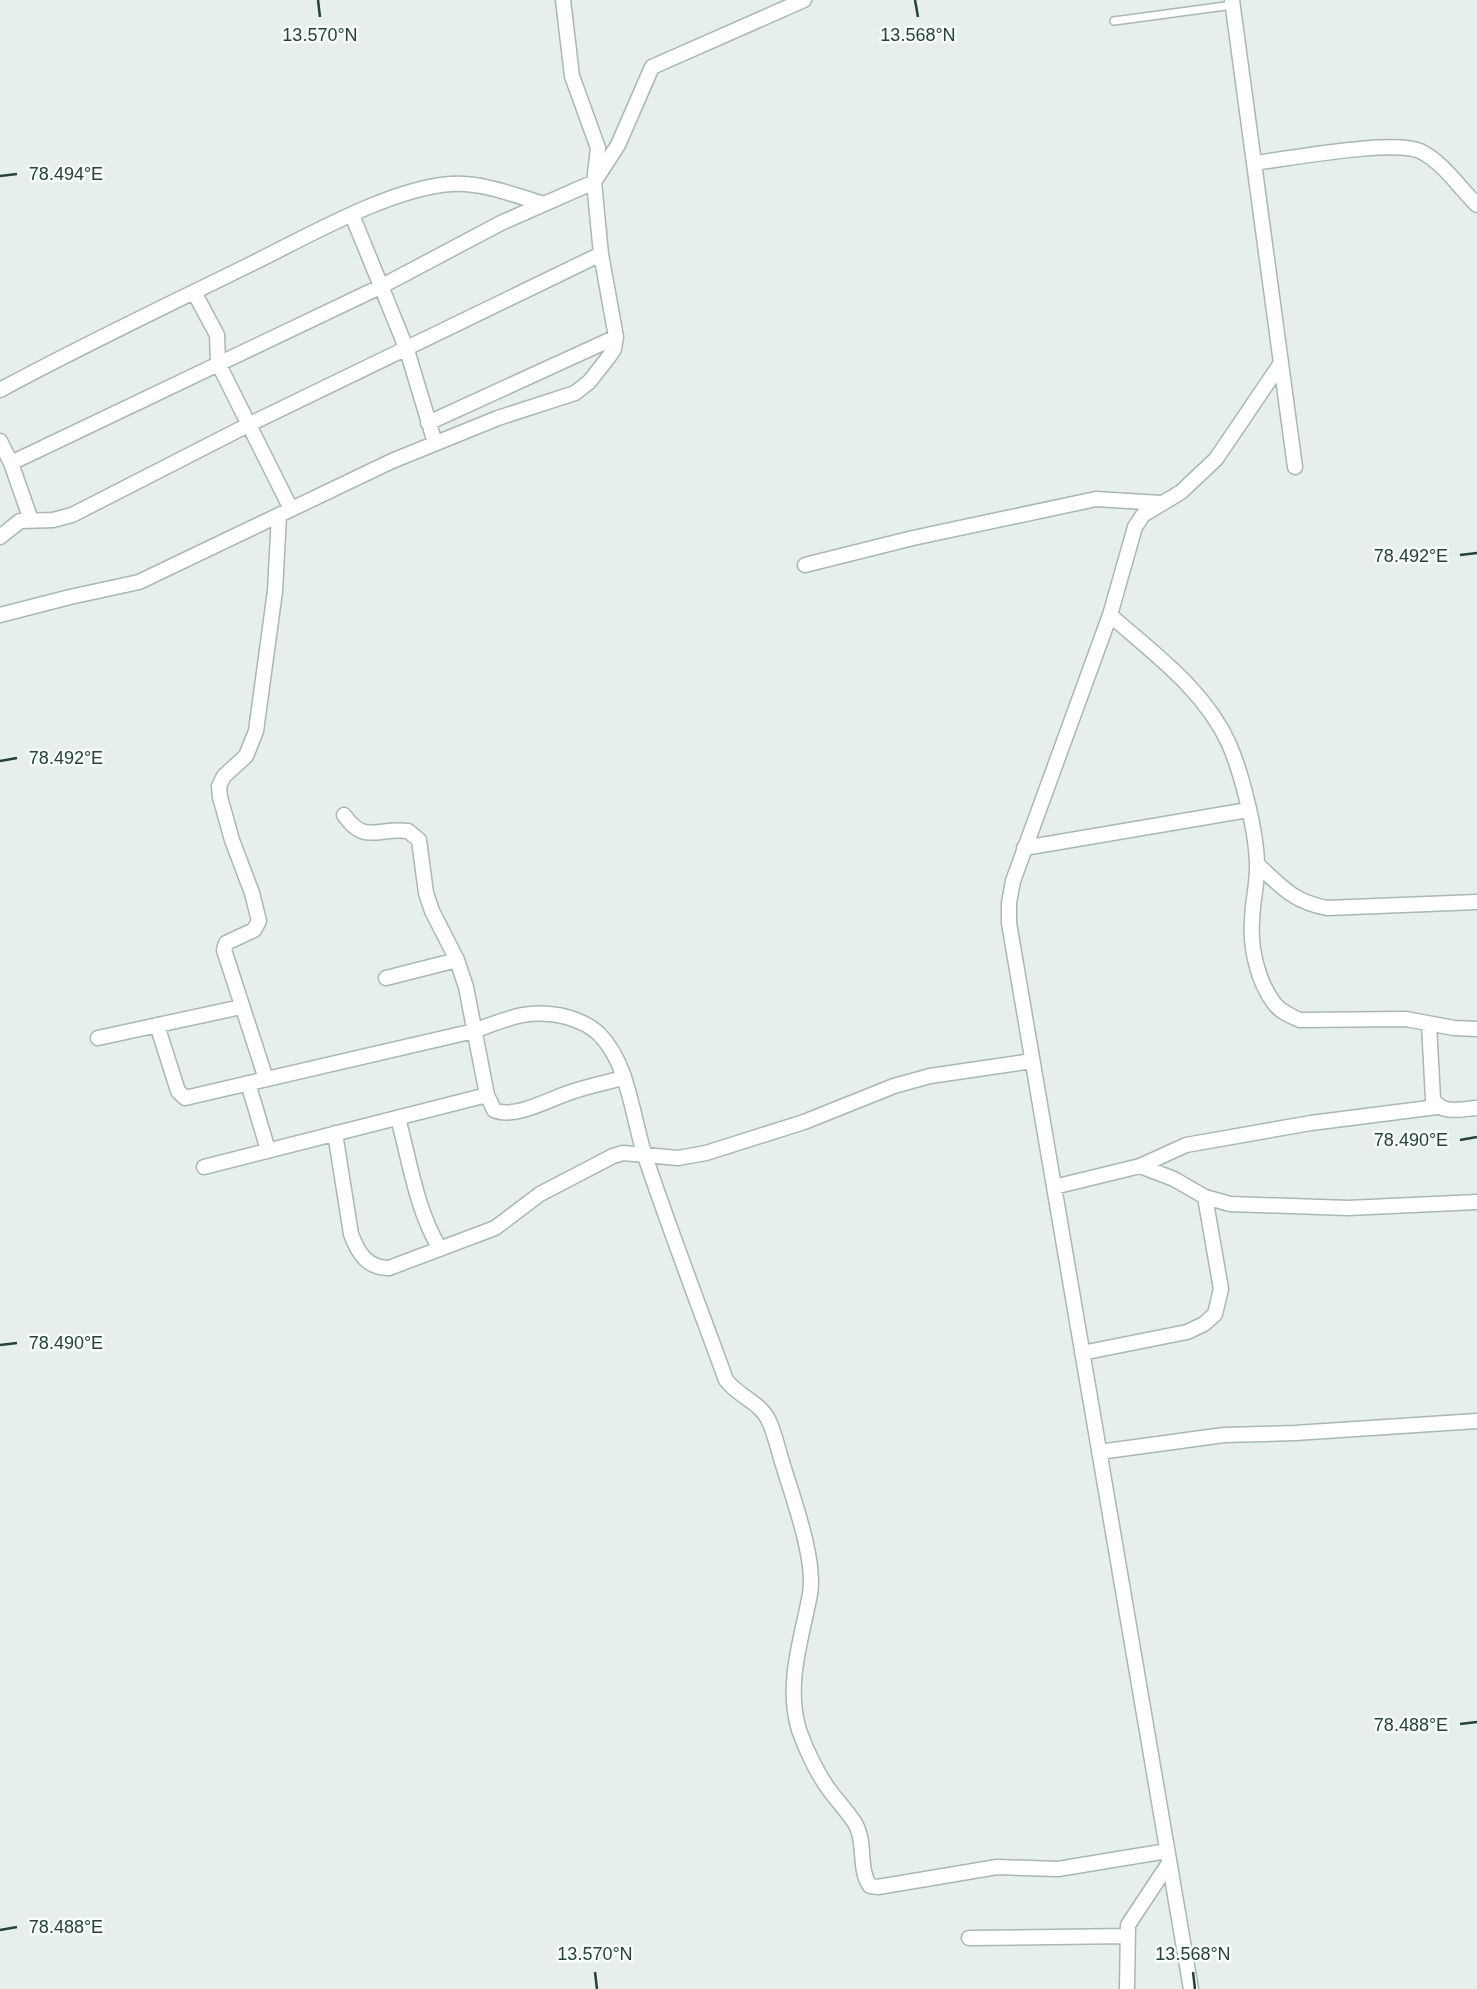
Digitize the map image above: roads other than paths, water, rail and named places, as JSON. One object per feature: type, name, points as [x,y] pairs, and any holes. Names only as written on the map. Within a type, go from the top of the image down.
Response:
[{"type":"street","points":[[0,615],[139,582],[392,461],[498,418],[582,389],[614,349],[616,337],[601,254],[594,182],[598,148],[572,76],[562,0]]},
{"type":"street","points":[[11,463],[382,286],[501,223],[594,182],[618,145],[652,67],[804,0]]},
{"type":"street","points":[[1232,2],[1295,467]]},
{"type":"street","points":[[1254,163],[1373,148],[1408,147],[1430,158],[1477,205]]},
{"type":"street","points":[[0,390],[352,215],[421,188],[452,184],[479,186],[544,204]]},
{"type":"street","points":[[352,215],[407,350],[435,443]]},
{"type":"street","points":[[0,537],[16,523],[72,516],[248,425],[601,254]]},
{"type":"street","points":[[194,292],[217,335],[218,363],[286,512],[256,731],[246,756],[224,776],[219,786],[232,840],[259,921],[254,930],[225,946],[241,1007],[266,1079]]},
{"type":"street","points":[[428,423],[616,337]]},
{"type":"street","points":[[1191,1989],[1032,1061],[1009,923],[1009,903],[1024,848],[1110,615],[1135,527],[1143,514],[1181,492],[1216,459],[1281,363]]},
{"type":"street","points":[[0,441],[11,463],[31,520]]},
{"type":"street","points":[[805,565],[913,538],[1096,499],[1161,503]]},
{"type":"street","points":[[1110,615],[1195,692],[1215,717],[1230,745],[1248,810],[1257,864],[1251,924],[1254,953],[1264,985],[1274,1004],[1287,1015],[1300,1020],[1406,1019],[1454,1028],[1477,1029]]},
{"type":"street","points":[[1024,848],[1248,810]]},
{"type":"street","points":[[344,815],[352,827],[363,833],[400,830],[415,835],[419,840],[426,893],[432,911],[457,960],[466,987],[487,1095],[494,1110],[506,1113],[533,1107],[573,1091],[623,1078]]},
{"type":"street","points":[[1257,864],[1306,904],[1327,908],[1477,902]]},
{"type":"street","points":[[386,978],[457,960]]},
{"type":"street","points":[[98,1038],[241,1007]]},
{"type":"street","points":[[157,1025],[182,1096],[190,1097],[474,1031],[516,1015],[552,1014],[576,1020],[599,1033],[614,1055],[623,1078],[645,1156],[726,1380],[734,1392],[760,1409],[774,1436],[803,1533],[811,1582],[794,1677],[799,1729],[824,1783],[857,1827],[862,1845],[864,1879],[870,1886],[878,1888],[997,1867],[1058,1869],[1168,1857]]},
{"type":"street","points":[[1429,1024],[1433,1099],[1437,1107],[1442,1110],[1477,1108]]},
{"type":"street","points":[[335,1133],[352,1234],[362,1256],[370,1264],[389,1268],[495,1228],[540,1194],[623,1153],[678,1158],[706,1153],[804,1122],[894,1086],[930,1076],[1032,1061]]},
{"type":"street","points":[[248,1083],[268,1150]]},
{"type":"street","points":[[204,1167],[487,1095]]},
{"type":"street","points":[[1054,1187],[1140,1166],[1186,1145],[1311,1123],[1437,1107]]},
{"type":"street","points":[[398,1118],[422,1211],[440,1249]]},
{"type":"street","points":[[1140,1166],[1205,1197],[1230,1203],[1348,1208],[1477,1202]]},
{"type":"street","points":[[1082,1353],[1186,1332],[1204,1324],[1215,1314],[1221,1289],[1205,1197]]},
{"type":"street","points":[[1099,1452],[1224,1435],[1477,1421]]},
{"type":"street","points":[[1127,1989],[1129,1961],[1126,1936],[1129,1921],[1168,1857]]},
{"type":"street","points":[[969,1938],[1126,1936]]},
{"type":"lane","points":[[1114,21],[1232,2]]}]
